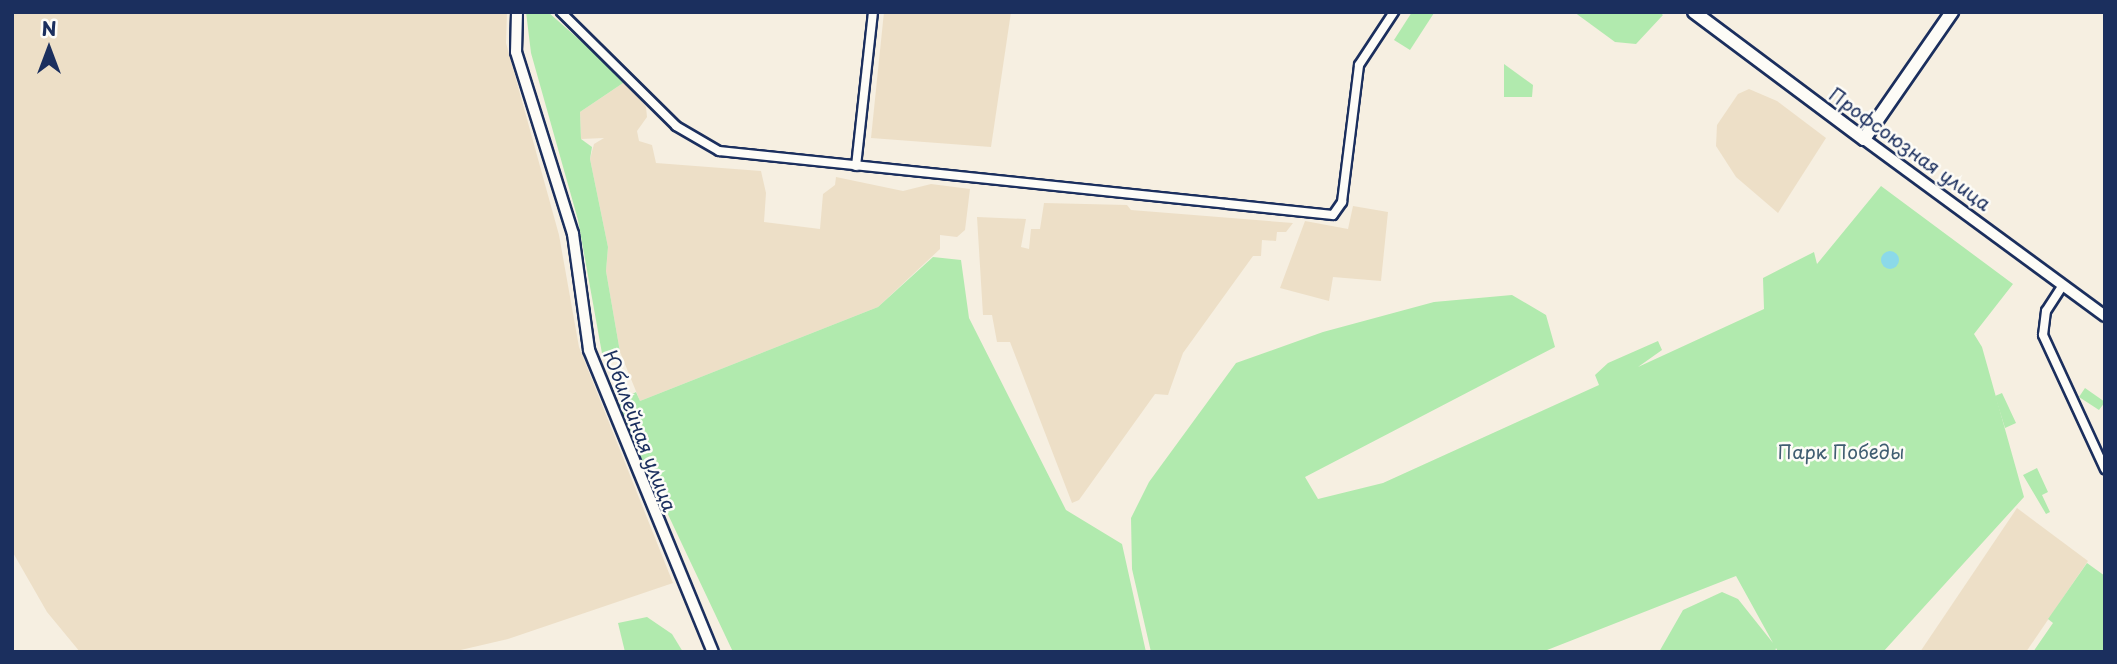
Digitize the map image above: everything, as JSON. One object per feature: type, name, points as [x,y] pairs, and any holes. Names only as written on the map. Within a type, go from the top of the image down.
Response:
[{"type":"highway","name":"Профсоюзная улица","points":[[1693,12],[1864,139]]},
{"type":"highway","points":[[1864,139],[1952,12]]},
{"type":"main road","name":"Профсоюзная улица","points":[[1864,139],[2105,316]]},
{"type":"street","name":"Юбилейная улица","points":[[517,12],[516,52],[573,234],[589,350],[713,652]]},
{"type":"street","points":[[561,12],[694,140],[719,151],[1333,215],[1342,202],[1359,65],[1394,12]]},
{"type":"street","points":[[856,166],[873,12]]},
{"type":"street","points":[[2063,285],[2046,311],[2043,335],[2105,469]]},
{"type":"shaded area","points":[[12,12],[507,12],[506,43],[559,235],[579,347],[673,583],[508,639],[452,652],[80,652],[47,612],[12,551]]},
{"type":"shaded area","points":[[884,12],[1011,12],[991,147],[871,138]]},
{"type":"shaded area","points":[[626,81],[646,107],[647,117],[637,131],[639,141],[652,145],[656,163],[761,171],[766,193],[764,222],[820,229],[823,194],[835,185],[836,177],[903,191],[931,184],[970,189],[965,230],[957,237],[940,235],[940,249],[878,307],[640,401],[620,352],[606,271],[608,247],[590,159],[594,144],[604,138],[581,139],[580,112]]},
{"type":"shaded area","points":[[1749,89],[1777,101],[1826,138],[1778,213],[1736,177],[1716,146],[1717,125],[1738,94]]},
{"type":"shaded area","points":[[1044,203],[1127,205],[1131,210],[1293,223],[1286,232],[1277,232],[1276,241],[1262,240],[1261,256],[1253,256],[1183,353],[1168,395],[1155,394],[1079,500],[1072,503],[1010,342],[997,342],[992,315],[983,315],[977,217],[1026,219],[1021,247],[1029,249],[1031,229],[1040,229]]},
{"type":"shaded area","points":[[1353,206],[1388,212],[1381,281],[1333,277],[1329,301],[1280,288],[1305,221],[1348,229]]},
{"type":"shaded area","points":[[2017,508],[2088,561],[2026,652],[1920,652]]},
{"type":"green space","points":[[526,12],[548,12],[626,81],[580,112],[581,139],[592,147],[590,159],[608,247],[606,271],[620,352],[603,359],[578,220],[531,53]]},
{"type":"green space","points":[[1412,12],[1434,13],[1410,50],[1394,40]]},
{"type":"green space","points":[[1574,12],[1659,12],[1663,15],[1636,44],[1615,42]]},
{"type":"green space","points":[[1504,64],[1533,85],[1532,97],[1504,97]]},
{"type":"green space","name":"Парк Победы","points":[[1881,186],[2013,284],[1974,334],[1982,347],[2024,497],[1883,652],[1778,652],[1776,648],[1775,652],[1659,652],[1683,610],[1722,592],[1738,599],[1773,643],[1736,576],[1542,652],[1151,652],[1132,569],[1131,518],[1149,482],[1236,363],[1323,332],[1434,302],[1512,295],[1546,315],[1555,347],[1305,477],[1318,499],[1383,483],[1599,385],[1595,375],[1608,363],[1658,341],[1662,350],[1638,367],[1764,309],[1763,278],[1814,252],[1817,264]]},
{"type":"green space","points":[[933,257],[961,260],[969,318],[1066,510],[1122,544],[1146,652],[733,652],[621,415],[619,402],[636,392],[640,401],[878,307]]},
{"type":"green space","points":[[2085,388],[2105,402],[2099,410],[2079,397]]},
{"type":"green space","points":[[2002,393],[2016,423],[2005,428],[1995,396]]},
{"type":"green space","points":[[2037,468],[2048,492],[2042,495],[2050,512],[2046,514],[2023,475]]},
{"type":"green space","points":[[2087,563],[2105,576],[2105,652],[2033,652],[2053,623],[2048,619]]},
{"type":"green space","points":[[647,617],[672,634],[683,652],[625,652],[618,623]]},
{"type":"water","points":[[1890,251],[1896,254],[1899,260],[1896,266],[1890,269],[1884,266],[1881,260],[1884,254]]}]
